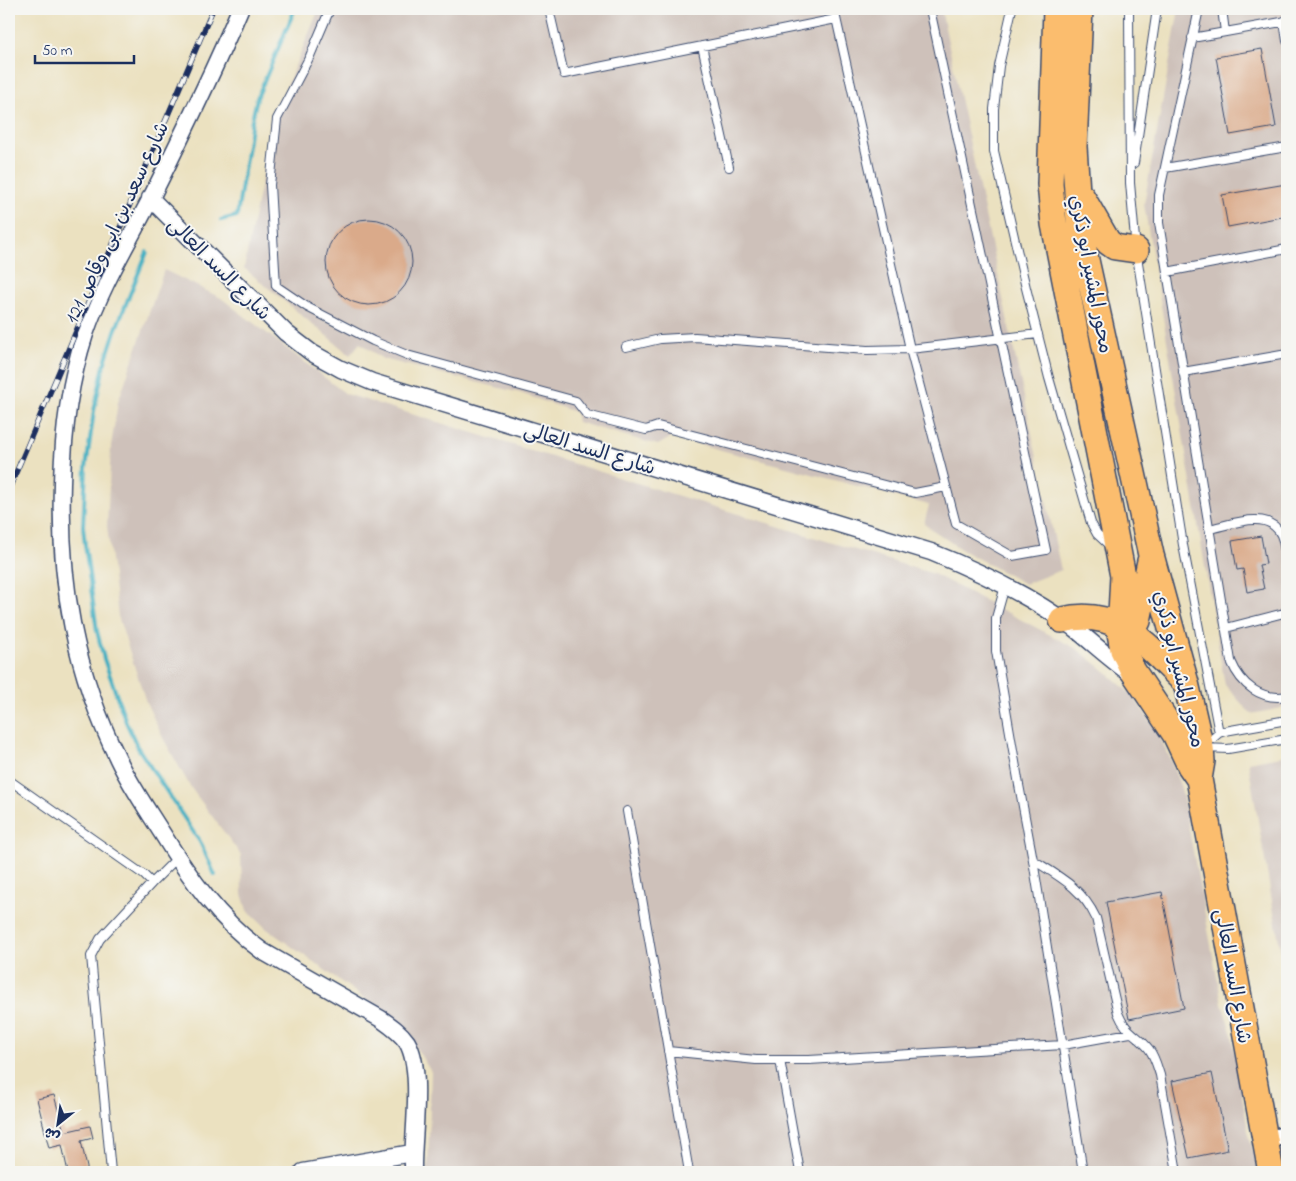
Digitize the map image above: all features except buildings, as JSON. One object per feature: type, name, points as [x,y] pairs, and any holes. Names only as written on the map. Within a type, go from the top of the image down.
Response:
[{"type":"main road","name":"محور المشير ابو ذكري","points":[[1056,9],[1050,176],[1054,224],[1119,550],[1123,576],[1124,633],[1127,661],[1175,734],[1190,766],[1199,779]]},
{"type":"main road","name":"محور المشير ابو ذكري","points":[[1080,9],[1074,147],[1079,222],[1151,555],[1186,683],[1210,741],[1202,761],[1199,779]]},
{"type":"main road","points":[[1076,184],[1099,230],[1108,242],[1115,247],[1136,250]]},
{"type":"main road","points":[[1124,633],[1138,622],[1151,555]]},
{"type":"main road","points":[[1064,621],[1092,606],[1110,592],[1123,576]]},
{"type":"main road","points":[[1064,621],[1072,618],[1092,617],[1124,633],[1186,683]]},
{"type":"main road","name":"شارع السد العالى","points":[[1199,779],[1276,1138],[1271,1172]]},
{"type":"street","name":"شارع سعد بن ابى وقاص 121","points":[[240,9],[150,198],[108,278],[76,363],[62,452],[61,518],[66,591],[72,627],[91,696],[120,763],[177,858],[216,908],[245,939],[262,951],[381,1019],[395,1029],[406,1042],[414,1058],[416,1074],[412,1153],[413,1172]]},
{"type":"street","name":"شارع السد العالى","points":[[150,198],[286,333],[312,353],[341,369],[372,382],[931,552],[1005,586],[1064,621],[1140,680]]},
{"type":"street","points":[[303,1172],[322,1171],[412,1153]]},
{"type":"lane","points":[[330,9],[310,56],[276,119],[270,185],[276,286],[307,307],[373,341],[407,355],[576,401],[587,415],[646,430],[658,426],[915,494],[946,487]]},
{"type":"lane","points":[[549,9],[564,74],[836,18]]},
{"type":"lane","points":[[834,9],[910,349],[956,524],[1012,556],[1046,550],[930,9]]},
{"type":"lane","points":[[1012,9],[999,66],[994,109],[994,151],[1038,334],[1091,523],[1101,539],[1119,550]]},
{"type":"lane","points":[[1129,9],[1130,182],[1136,250],[1183,544],[1210,741]]},
{"type":"lane","points":[[1130,182],[1157,9]]},
{"type":"lane","points":[[1200,9],[1192,38],[1159,195],[1159,223],[1232,661],[1236,672],[1254,691],[1265,696],[1278,698],[1287,696]]},
{"type":"lane","points":[[1222,9],[1226,32]]},
{"type":"lane","points":[[1192,38],[1285,21],[1287,41]]},
{"type":"lane","points":[[702,46],[729,167]]},
{"type":"lane","points":[[1165,168],[1287,147]]},
{"type":"lane","points":[[1167,272],[1287,249]]},
{"type":"lane","points":[[626,347],[660,339],[695,337],[867,350],[910,349],[1038,334]]},
{"type":"lane","points":[[1183,372],[1287,354]]},
{"type":"lane","points":[[1209,529],[1252,520],[1265,521],[1271,524],[1282,536],[1287,574]]},
{"type":"lane","points":[[1005,586],[996,618],[996,651],[1018,784],[1033,860],[1083,1172]]},
{"type":"lane","points":[[1226,628],[1284,613],[1287,609]]},
{"type":"lane","points":[[1210,741],[1287,720]]},
{"type":"lane","points":[[1210,741],[1228,749],[1287,739]]},
{"type":"lane","points":[[9,780],[144,875],[152,883]]},
{"type":"lane","points":[[628,811],[688,1172]]},
{"type":"lane","points":[[111,1172],[91,956],[100,939],[177,858]]},
{"type":"lane","points":[[1033,860],[1080,892],[1090,904],[1096,918],[1122,1024],[1149,1049],[1156,1061],[1177,1172]]},
{"type":"lane","points":[[668,1051],[756,1060],[780,1060],[1063,1045],[1130,1033]]},
{"type":"lane","points":[[780,1060],[800,1172]]},
{"type":"shaded area","points":[[319,9],[941,9],[1061,570],[1025,584],[962,550],[924,524],[929,505],[672,437],[658,445],[577,422],[575,412],[520,393],[383,359],[360,343],[350,355],[244,268],[275,114]]},
{"type":"shaded area","points":[[1179,9],[1287,9],[1287,707],[1251,714],[1225,685],[1144,204]]},
{"type":"shaded area","points":[[164,270],[221,298],[346,394],[934,574],[1077,649],[1104,670],[1132,695],[1153,725],[1169,756],[1181,788],[1222,1003],[1232,1035],[1248,1131],[1258,1172],[428,1172],[431,1072],[402,1025],[267,929],[247,910],[242,894],[241,855],[191,788],[163,738],[146,702],[118,616],[107,526],[111,446],[118,402]]},
{"type":"shaded area","points":[[1287,755],[1287,988],[1248,762]]},
{"type":"waterway","points":[[221,220],[237,216],[257,98],[295,9]]},
{"type":"waterway","points":[[147,252],[115,331],[104,365],[94,411],[86,468],[83,526],[85,545],[97,631],[104,659],[126,722],[138,748],[200,842],[215,875]]},
{"type":"railway","points":[[9,489],[213,9]]}]
